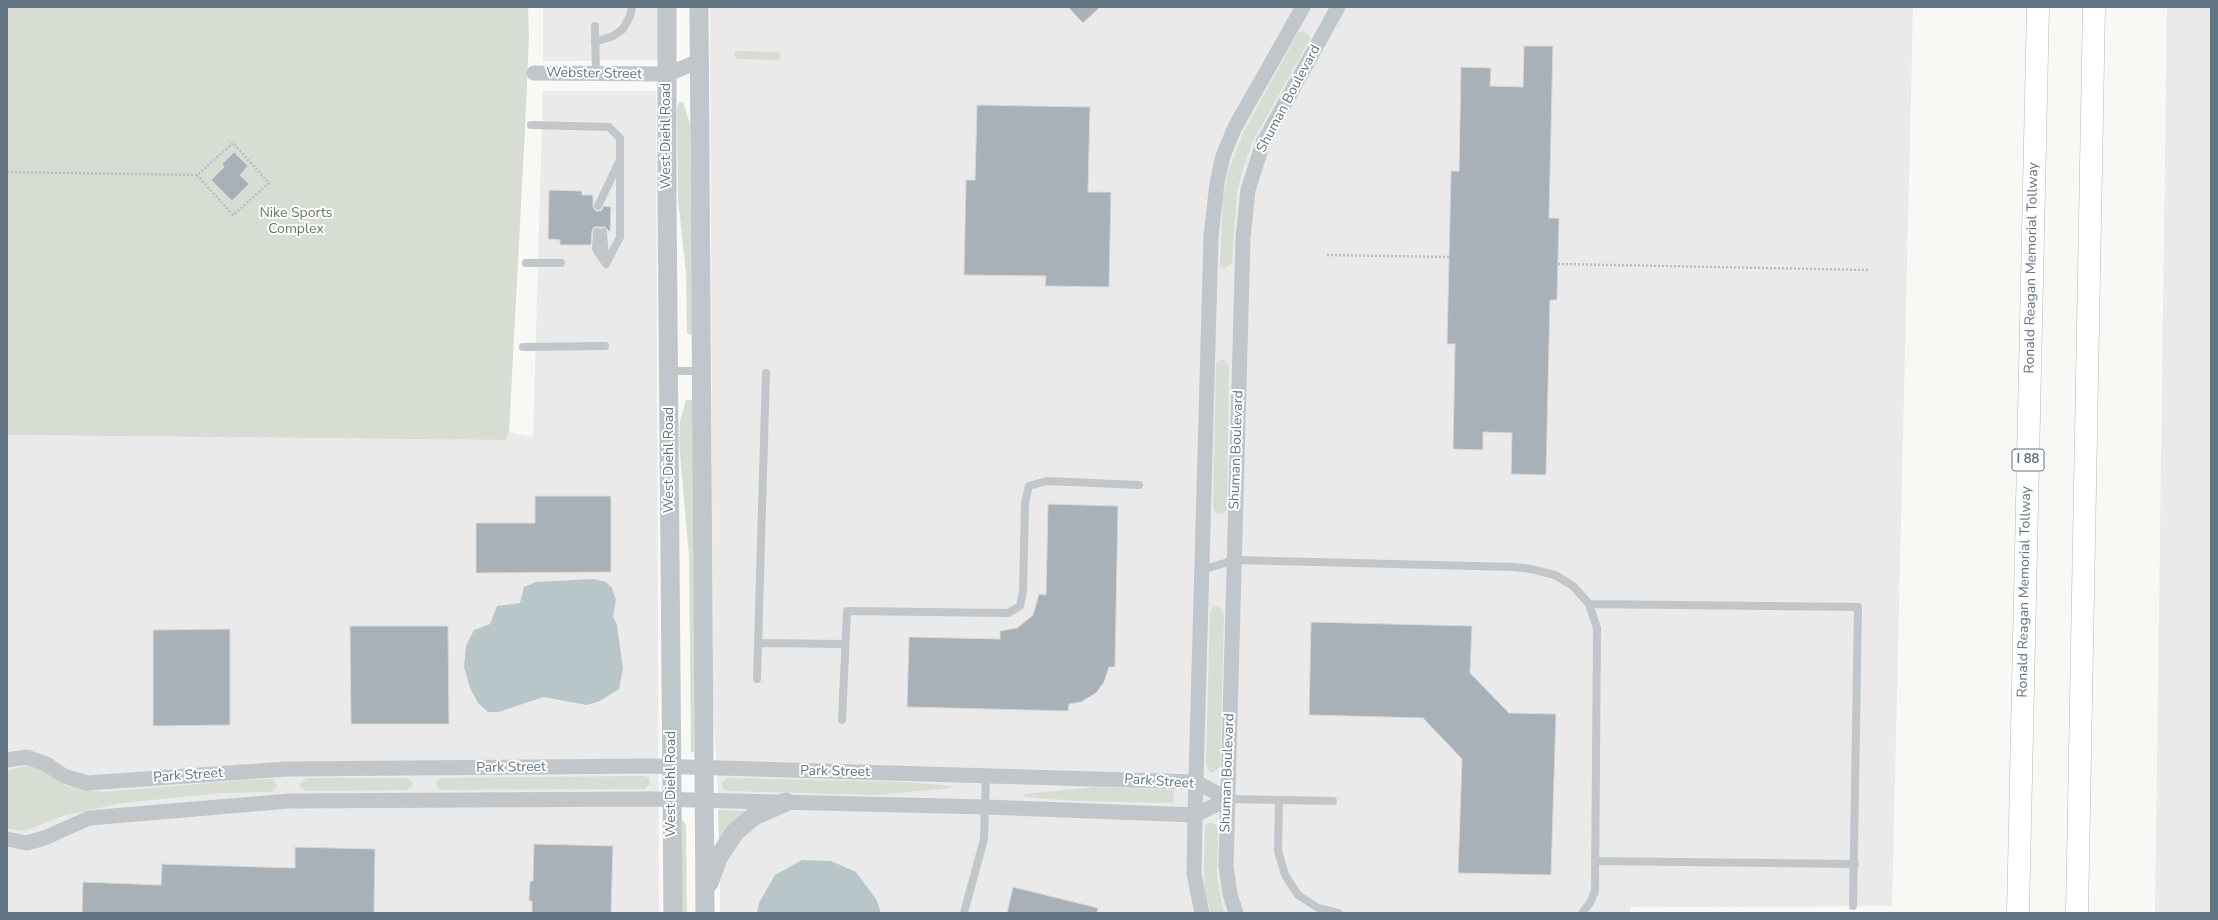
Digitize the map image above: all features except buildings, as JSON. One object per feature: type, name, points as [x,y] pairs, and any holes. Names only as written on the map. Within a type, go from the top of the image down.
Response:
[{"type":"highway","name":"Ronald Reagan Memorial Tollway","points":[[2018,913],[2038,7]]},
{"type":"highway","points":[[2077,913],[2094,7]]},
{"type":"street","name":"West Diehl Road","points":[[667,7],[667,199],[670,371],[673,913]]},
{"type":"street","points":[[699,7],[705,913]]},
{"type":"street","points":[[1202,913],[1194,874],[1211,236],[1217,183],[1223,156],[1235,127],[1303,7]]},
{"type":"street","name":"Shuman Boulevard","points":[[1236,913],[1230,894],[1226,866],[1243,238],[1248,190],[1263,143],[1338,7]]},
{"type":"street","name":"Webster Street","points":[[534,74],[668,74],[699,61]]},
{"type":"street","name":"Park Street","points":[[7,760],[27,757],[46,764],[64,776],[87,783],[286,769],[672,767],[1196,782],[1228,799]]},
{"type":"street","name":"Park Street","points":[[7,839],[27,843],[47,837],[88,818],[288,801],[704,800],[986,807],[1195,815],[1228,799]]},
{"type":"street","points":[[705,894],[718,858],[735,832],[754,816],[786,802]]},
{"type":"lane","points":[[595,42],[613,36],[623,28],[630,16],[632,7]]},
{"type":"lane","points":[[595,26],[596,75]]},
{"type":"lane","points":[[531,125],[609,127],[620,138],[620,237],[606,264],[600,232]]},
{"type":"lane","points":[[601,206],[621,158]]},
{"type":"lane","points":[[526,262],[561,263]]},
{"type":"lane","points":[[523,347],[605,346]]},
{"type":"lane","points":[[670,371],[701,371]]},
{"type":"lane","points":[[757,680],[766,373]]},
{"type":"lane","points":[[842,720],[847,611],[1008,613],[1020,606],[1023,591],[1025,503],[1029,486],[1047,481],[1139,485]]},
{"type":"lane","points":[[1202,570],[1234,560],[1531,569],[1555,575],[1574,586],[1589,604],[1597,628],[1595,891],[1590,903],[1582,913]]},
{"type":"lane","points":[[1589,604],[1858,607],[1855,864],[1853,906]]},
{"type":"lane","points":[[758,643],[845,644]]},
{"type":"lane","points":[[964,913],[984,839],[986,776]]},
{"type":"lane","points":[[1228,799],[1333,801]]},
{"type":"lane","points":[[1279,800],[1278,851],[1284,875],[1298,895],[1318,908],[1338,913]]},
{"type":"lane","points":[[1595,861],[1855,864]]},
{"type":"path","points":[[7,172],[197,175],[233,142],[269,183],[233,215],[197,175]]},
{"type":"path","points":[[1327,255],[1449,257]]},
{"type":"path","points":[[1558,264],[1869,270]]},
{"type":"shaded area","points":[[543,7],[658,7],[659,60],[543,61]]},
{"type":"shaded area","points":[[710,7],[1913,7],[1892,906],[1630,907],[1630,913],[720,913],[720,819],[713,710]]},
{"type":"shaded area","points":[[2167,7],[2211,7],[2211,913],[2155,913]]},
{"type":"shaded area","points":[[543,91],[656,91],[659,913],[7,913],[7,435],[506,440],[509,432],[533,437]]},
{"type":"shaded area","points":[[594,579],[606,582],[612,588],[616,600],[613,617],[617,625],[623,669],[619,689],[600,701],[587,705],[543,697],[499,712],[488,712],[478,703],[470,688],[464,667],[466,646],[474,630],[490,624],[497,606],[520,603],[524,587],[536,582]]},
{"type":"shaded area","points":[[802,860],[831,861],[856,872],[876,899],[881,913],[757,913],[759,903],[775,875]]},
{"type":"green space","name":"Nike Sports Complex","points":[[7,7],[528,7],[529,38],[525,129],[509,432],[506,440],[7,435]]},
{"type":"green space","points":[[1303,31],[1309,35],[1310,39],[1253,141],[1243,169],[1237,191],[1232,263],[1224,269],[1220,265],[1223,196],[1229,169],[1243,133],[1298,33]]},
{"type":"green space","points":[[737,51],[779,52],[782,57],[779,60],[738,59],[734,56],[734,53]]},
{"type":"green space","points":[[679,102],[683,102],[690,124],[692,335],[687,334],[686,273],[678,200],[677,109]]},
{"type":"green space","points":[[1220,360],[1225,360],[1229,366],[1227,509],[1224,513],[1219,514],[1215,512],[1213,508],[1216,363]]},
{"type":"green space","points":[[686,400],[692,400],[693,409],[694,752],[691,752],[689,556],[679,443],[680,421]]},
{"type":"green space","points":[[1219,606],[1224,614],[1220,766],[1214,772],[1210,772],[1206,764],[1210,611],[1213,607]]},
{"type":"green space","points":[[29,765],[42,769],[65,786],[103,792],[244,780],[272,779],[277,785],[275,790],[272,792],[221,793],[122,803],[62,816],[25,831],[10,829],[7,827],[7,771]]},
{"type":"green space","points":[[645,776],[649,778],[650,784],[644,789],[442,790],[438,788],[436,783],[441,778]]},
{"type":"green space","points":[[307,778],[408,778],[413,783],[412,787],[407,790],[306,791],[300,787],[300,784]]},
{"type":"green space","points":[[728,778],[907,782],[951,786],[951,788],[876,795],[729,791],[723,789],[721,783]]},
{"type":"green space","points":[[1095,787],[1174,790],[1173,803],[1078,801],[1024,797],[1025,794]]},
{"type":"green space","points":[[718,810],[746,811],[719,840]]},
{"type":"green space","points":[[682,820],[686,824],[687,913],[682,913]]},
{"type":"green space","points":[[1208,823],[1214,823],[1218,828],[1217,877],[1225,913],[1211,913],[1205,891],[1205,826]]}]
